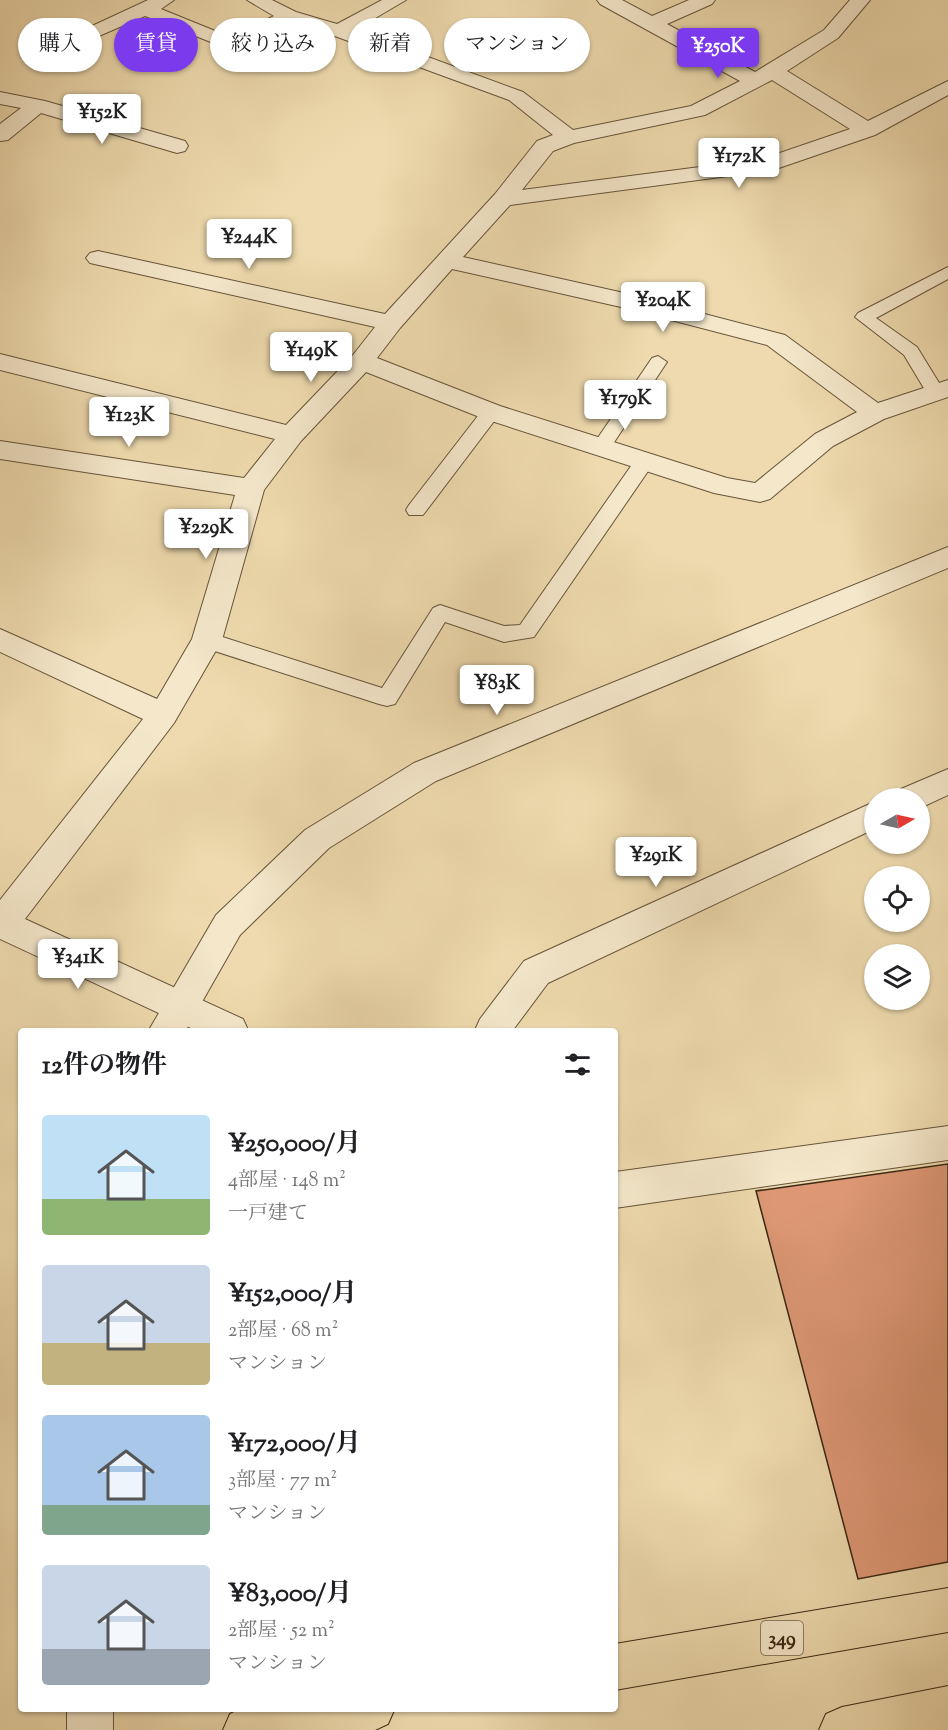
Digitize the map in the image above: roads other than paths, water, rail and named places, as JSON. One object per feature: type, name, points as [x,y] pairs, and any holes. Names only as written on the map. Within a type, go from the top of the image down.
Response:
[{"type":"highway","name":"349","points":[[618,1666],[948,1610]]},
{"type":"highway","points":[[842,1730],[948,1710]]},
{"type":"highway","points":[[246,1730],[349,1712]]},
{"type":"street","points":[[102,29],[164,0]]},
{"type":"street","points":[[257,0],[289,16],[339,31],[516,96],[569,137]]},
{"type":"street","points":[[339,31],[396,0]]},
{"type":"street","points":[[607,0],[651,24],[764,76],[867,130]]},
{"type":"street","points":[[651,24],[705,0]]},
{"type":"street","points":[[219,1028],[173,1020],[0,924],[163,715],[207,640],[250,488],[292,435],[362,361],[391,323],[503,199],[545,146],[569,137],[643,124],[698,111],[764,76],[831,34],[860,0]]},
{"type":"street","points":[[146,10],[231,44],[289,16]]},
{"type":"street","points":[[503,199],[765,165],[867,130],[948,87]]},
{"type":"street","points":[[0,98],[38,105],[177,146]]},
{"type":"street","points":[[0,135],[38,105]]},
{"type":"street","points":[[98,258],[391,323]]},
{"type":"street","points":[[447,261],[624,300],[776,340],[875,412]]},
{"type":"street","points":[[362,361],[490,412],[602,446],[724,487],[760,494],[824,440],[875,412],[941,389]]},
{"type":"street","points":[[0,362],[292,435]]},
{"type":"street","points":[[0,450],[250,488]]},
{"type":"street","points":[[173,1020],[228,925],[317,839],[425,772],[948,557]]},
{"type":"street","points":[[0,640],[163,715]]},
{"type":"street","points":[[930,790],[948,781]]},
{"type":"street","points":[[494,1028],[536,972],[864,820]]},
{"type":"street","points":[[618,1190],[948,1143]]},
{"type":"street","points":[[90,1712],[90,1730]]},
{"type":"lane","points":[[941,389],[911,351],[864,316],[948,272]]},
{"type":"lane","points":[[602,446],[658,362]]},
{"type":"lane","points":[[416,510],[490,412]]},
{"type":"lane","points":[[207,640],[387,698],[440,613],[504,634],[526,632],[645,461]]}]
